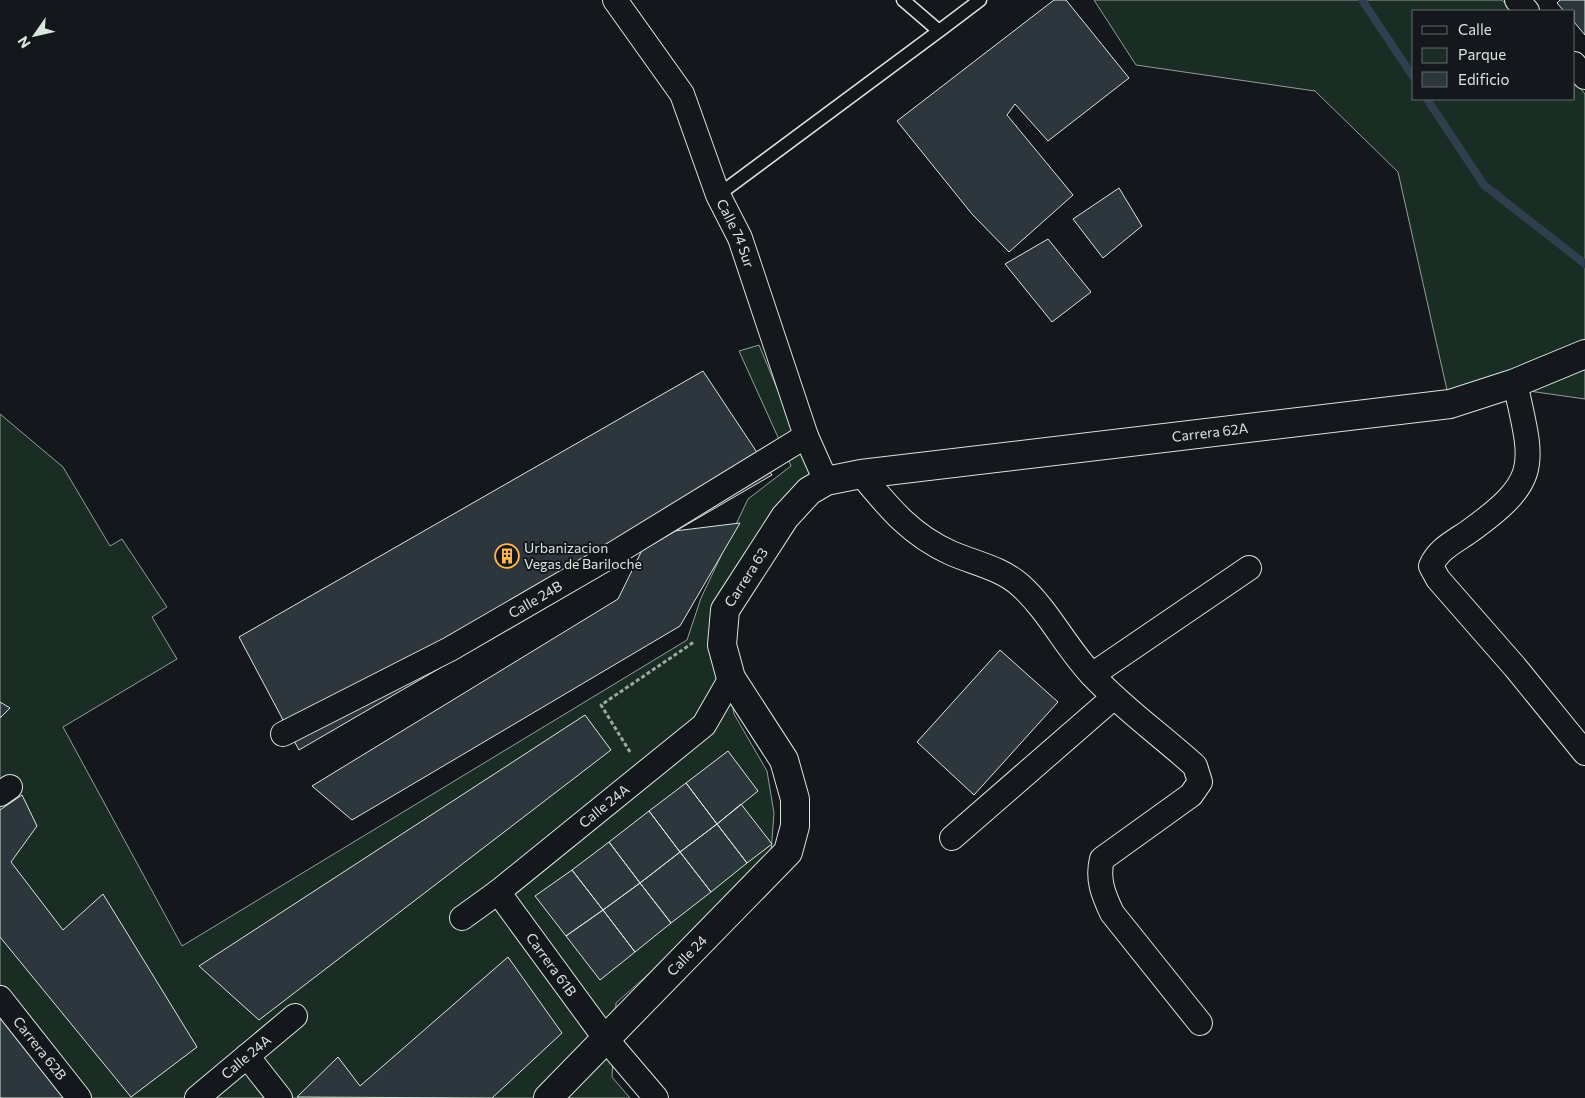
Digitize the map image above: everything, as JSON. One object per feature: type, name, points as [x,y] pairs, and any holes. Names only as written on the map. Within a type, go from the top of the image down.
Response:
[{"type":"street","name":"Calle 74 Sur","points":[[616,0],[682,94],[718,195],[740,238],[806,436],[826,481]]},
{"type":"street","points":[[1517,0],[1526,10]]},
{"type":"street","points":[[1575,65],[1585,77]]},
{"type":"street","name":"Carrera 62A","points":[[826,481],[861,474],[1450,404],[1515,383],[1585,354]]},
{"type":"street","points":[[1515,383],[1529,443],[1527,470],[1518,489],[1500,509],[1436,554],[1431,566],[1438,579],[1515,667],[1585,753]]},
{"type":"street","name":"Calle 24B","points":[[283,734],[458,644],[608,558],[806,436]]},
{"type":"street","points":[[861,474],[902,522],[924,538],[952,553],[990,567],[1018,583],[1040,606],[1092,675],[1114,697],[1196,766],[1200,782],[1191,795],[1102,859],[1099,873],[1103,895],[1112,913],[1200,1023]]},
{"type":"street","name":"Carrera 63","points":[[795,799],[784,760],[731,678],[722,645],[725,610],[785,517],[809,491],[826,481]]},
{"type":"street","points":[[1092,675],[1249,568]]},
{"type":"street","name":"Calle 24A","points":[[462,918],[498,892],[704,725],[731,678]]},
{"type":"street","points":[[952,838],[1114,697]]},
{"type":"street","name":"Calle 24","points":[[548,1098],[788,852],[796,826],[795,799]]},
{"type":"street","name":"Carrera 61B","points":[[498,892],[605,1038],[656,1098]]},
{"type":"street","name":"Carrera 62B","points":[[0,998],[79,1098]]},
{"type":"street","name":"Calle 24A","points":[[197,1098],[295,1016]]},
{"type":"street","points":[[247,1056],[280,1098]]},
{"type":"lane","points":[[903,0],[938,30]]},
{"type":"lane","points":[[718,195],[980,0]]},
{"type":"green space","points":[[1094,0],[1502,0],[1511,10],[1412,10],[1412,100],[1575,100],[1575,82],[1585,94],[1585,399],[1522,390],[1449,399],[1398,172],[1315,91],[1136,65]]},
{"type":"green space","points":[[759,345],[815,480],[717,615],[734,714],[767,771],[774,813],[770,866],[616,1003],[612,1077],[630,1098],[0,1098],[0,414],[63,467],[110,546],[122,539],[167,607],[152,617],[177,659],[63,727],[182,946],[687,640],[701,598],[748,499],[791,466],[739,351]]},
{"type":"building","points":[[1054,0],[1066,0],[1129,78],[1048,141],[1015,104],[1007,115],[1073,195],[1009,252],[972,214],[897,121]]},
{"type":"building","points":[[1560,0],[1585,0],[1585,35],[1575,23],[1575,10],[1563,10],[1557,3]]},
{"type":"building","points":[[1119,188],[1142,226],[1103,258],[1073,219]]},
{"type":"building","points":[[1048,239],[1091,292],[1052,322],[1005,264]]},
{"type":"building","name":"Urbanizacion Vegas de Bariloche","points":[[703,371],[772,475],[299,750],[239,637]]},
{"type":"building","points":[[740,523],[680,626],[352,820],[312,786],[618,599],[650,534]]},
{"type":"building","points":[[1000,650],[1058,702],[974,795],[917,742]]},
{"type":"building","points":[[0,702],[10,708],[0,718]]},
{"type":"building","points":[[585,715],[611,750],[259,1020],[199,966]]},
{"type":"building","points":[[728,751],[758,791],[717,824],[686,783]]},
{"type":"building","points":[[686,783],[717,824],[680,852],[649,811]]},
{"type":"building","points":[[22,795],[37,826],[11,862],[63,930],[103,894],[197,1047],[131,1097],[0,937],[0,810]]},
{"type":"building","points":[[741,804],[772,844],[747,863],[717,824]]},
{"type":"building","points":[[649,811],[680,852],[640,883],[609,842]]},
{"type":"building","points":[[717,824],[747,863],[711,892],[680,852]]},
{"type":"building","points":[[609,842],[640,883],[603,910],[572,870]]},
{"type":"building","points":[[680,852],[711,892],[671,923],[640,883]]},
{"type":"building","points":[[572,870],[603,910],[566,936],[535,896]]},
{"type":"building","points":[[640,883],[671,923],[635,952],[603,910]]},
{"type":"building","points":[[603,910],[635,952],[600,980],[566,936]]},
{"type":"building","points":[[508,957],[562,1033],[492,1098],[297,1097],[338,1057],[360,1086]]},
{"type":"building","points":[[0,1007],[73,1098],[0,1098]]},
{"type":"waterway","points":[[1362,0],[1412,75]]},
{"type":"waterway","points":[[1428,100],[1484,185],[1585,264]]},
{"type":"place","name":"Urbanizacion Vegas de Bariloche","points":[[507,556]]}]
